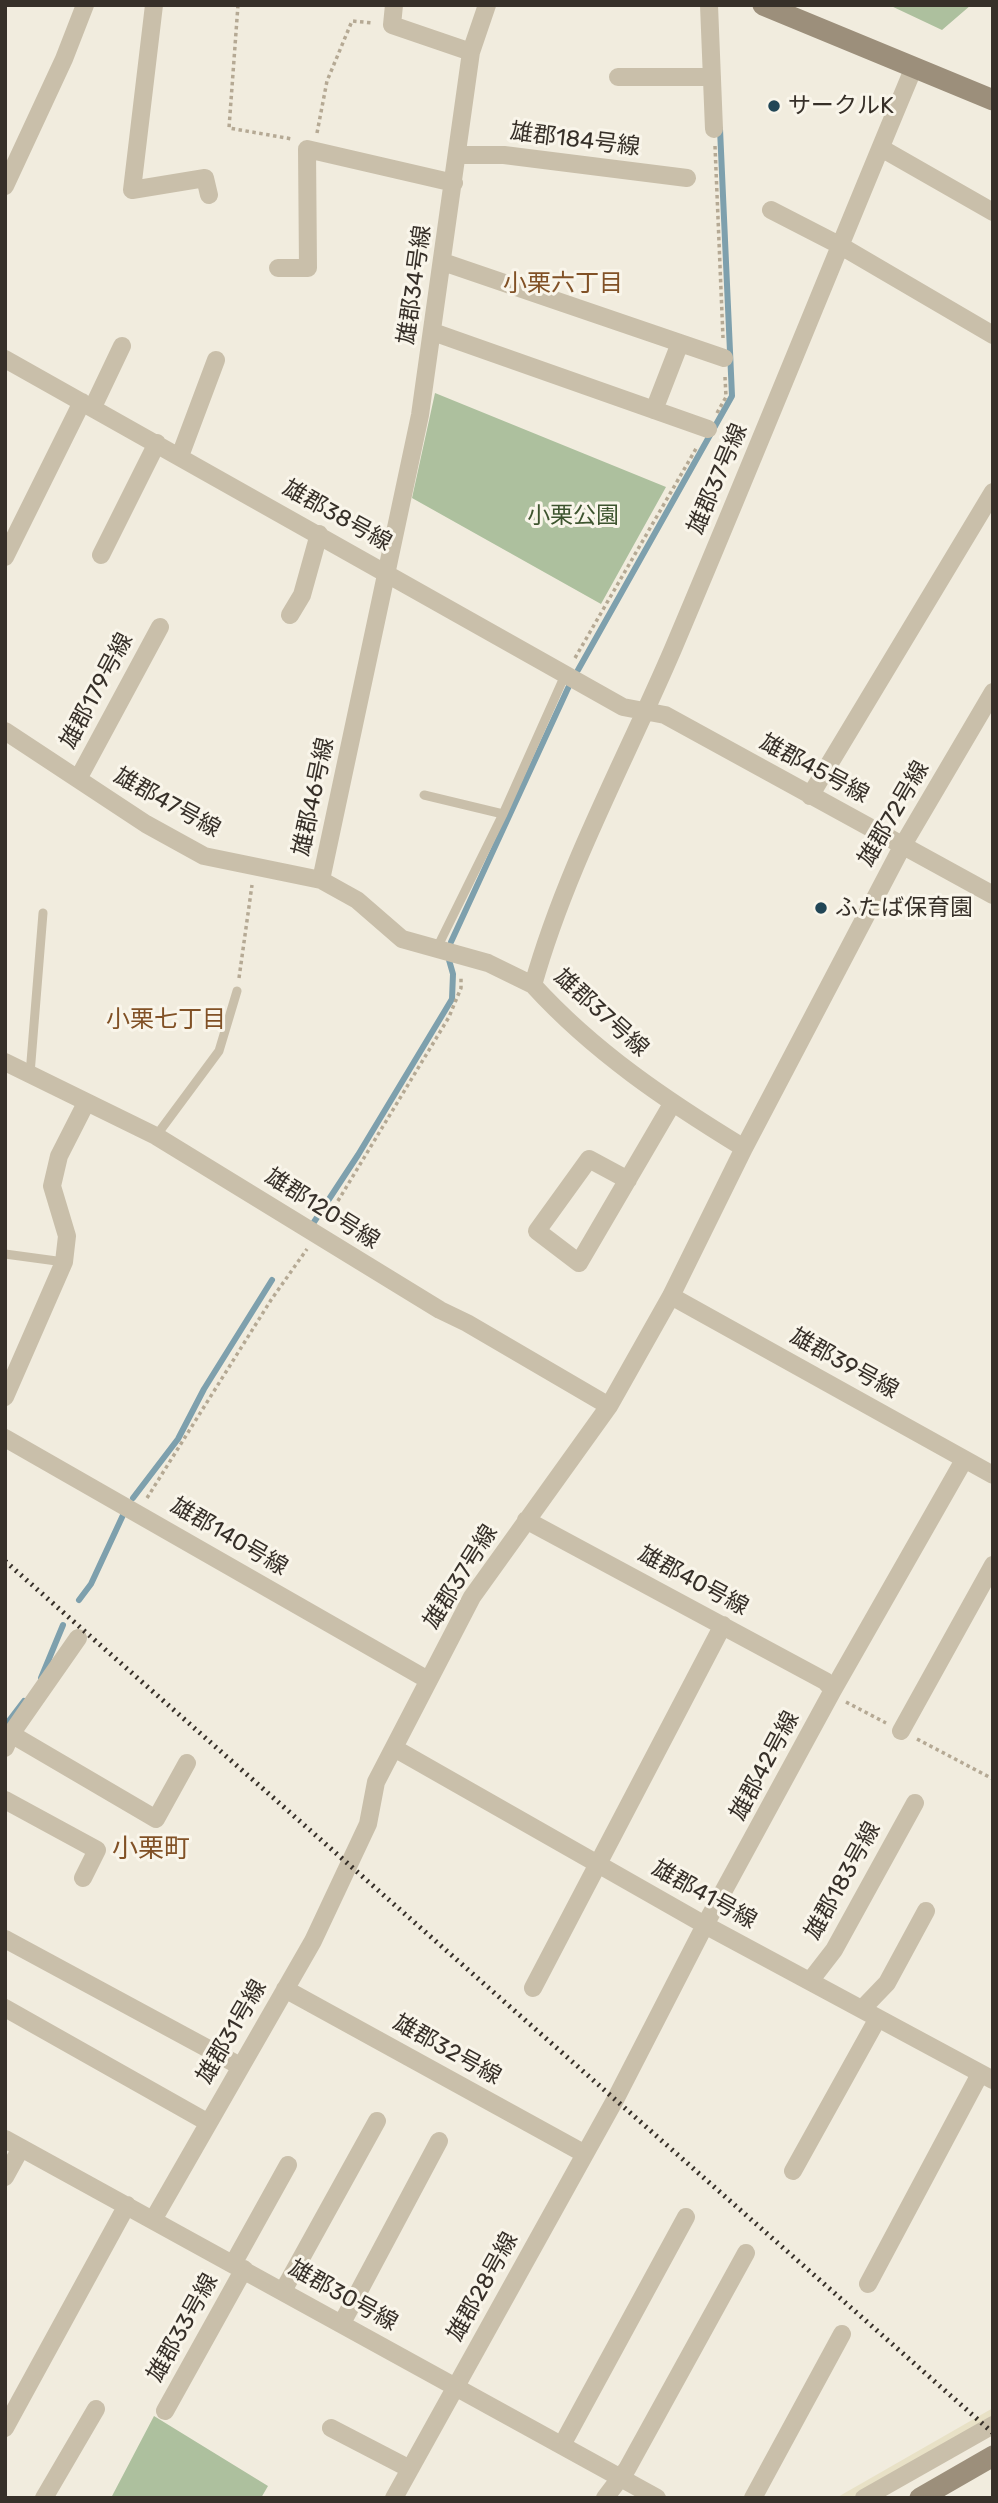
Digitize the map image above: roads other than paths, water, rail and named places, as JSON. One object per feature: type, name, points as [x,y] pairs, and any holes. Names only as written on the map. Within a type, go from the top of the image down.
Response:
[{"type":"main road","points":[[763,5],[993,100]]},
{"type":"main road","points":[[920,2498],[993,2456]]},
{"type":"street","points":[[5,186],[64,59],[85,5]]},
{"type":"street","points":[[154,5],[132,190],[205,178],[209,195]]},
{"type":"street","points":[[394,5],[392,25],[471,52]]},
{"type":"street","name":"雄郡34号線","points":[[386,571],[420,415],[471,52],[487,5]]},
{"type":"street","points":[[709,5],[714,129]]},
{"type":"street","name":"雄郡37号線","points":[[347,1865],[368,1824],[376,1782],[472,1597],[609,1406],[671,1296],[744,1148],[672,1104],[604,1052],[556,1011],[533,985],[549,929],[570,873],[646,712],[914,67]]},
{"type":"street","points":[[618,77],[712,77]]},
{"type":"street","points":[[881,148],[993,212]]},
{"type":"street","points":[[278,268],[308,268],[311,149],[454,183]]},
{"type":"street","name":"雄郡184号線","points":[[458,155],[504,155],[687,178]]},
{"type":"street","points":[[771,210],[841,246],[993,335]]},
{"type":"street","points":[[443,262],[724,358]]},
{"type":"street","points":[[433,332],[708,429]]},
{"type":"street","points":[[654,410],[680,343]]},
{"type":"street","points":[[5,557],[122,346]]},
{"type":"street","name":"雄郡38号線","points":[[5,359],[386,571],[623,707],[646,712]]},
{"type":"street","points":[[180,456],[216,360]]},
{"type":"street","points":[[101,555],[157,443]]},
{"type":"street","points":[[810,796],[993,492]]},
{"type":"street","points":[[290,615],[302,595],[319,534]]},
{"type":"street","name":"雄郡46号線","points":[[386,571],[321,880],[357,900],[402,939],[488,963],[533,985]]},
{"type":"street","name":"雄郡179号線","points":[[78,779],[160,627]]},
{"type":"street","name":"雄郡72号線","points":[[744,1148],[903,845],[993,692]]},
{"type":"street","name":"雄郡45号線","points":[[646,712],[665,715],[993,895]]},
{"type":"street","name":"雄郡47号線","points":[[5,731],[146,824],[204,856],[321,880]]},
{"type":"street","name":"雄郡120号線","points":[[5,1062],[156,1136],[440,1310],[609,1406]]},
{"type":"street","points":[[5,1397],[12,1363],[64,1262],[67,1236],[52,1186],[59,1156],[86,1103]]},
{"type":"street","points":[[628,1180],[589,1159],[537,1231],[579,1263],[628,1180],[672,1104]]},
{"type":"street","name":"雄郡39号線","points":[[671,1296],[993,1475]]},
{"type":"street","name":"雄郡140号線","points":[[5,1438],[428,1680]]},
{"type":"street","name":"雄郡42号線","points":[[615,2100],[705,1925],[833,1690],[964,1460]]},
{"type":"street","name":"雄郡40号線","points":[[526,1520],[825,1681],[833,1690]]},
{"type":"street","points":[[901,1731],[993,1565]]},
{"type":"street","points":[[533,1987],[723,1625]]},
{"type":"street","points":[[78,1638],[8,1741],[156,1819],[187,1763]]},
{"type":"street","name":"雄郡41号線","points":[[394,1748],[705,1925],[986,2077]]},
{"type":"street","points":[[5,1800],[97,1850],[83,1878]]},
{"type":"street","name":"雄郡183号線","points":[[810,1982],[834,1950],[915,1802]]},
{"type":"street","name":"雄郡31号線","points":[[153,2220],[313,1941],[347,1865]]},
{"type":"street","points":[[862,2009],[887,1983],[926,1911]]},
{"type":"street","points":[[5,1939],[240,2066]]},
{"type":"street","name":"雄郡32号線","points":[[285,1989],[585,2154]]},
{"type":"street","points":[[5,2008],[207,2122]]},
{"type":"street","points":[[793,2171],[878,2018]]},
{"type":"street","points":[[868,2284],[986,2077]]},
{"type":"street","name":"雄郡28号線","points":[[394,2498],[615,2100]]},
{"type":"street","points":[[283,2291],[377,2121]]},
{"type":"street","points":[[342,2323],[439,2141]]},
{"type":"street","points":[[5,2177],[13,2144]]},
{"type":"street","name":"雄郡30号線","points":[[13,2144],[657,2498]]},
{"type":"street","name":"雄郡33号線","points":[[165,2411],[288,2165]]},
{"type":"street","points":[[5,2428],[127,2206]]},
{"type":"street","points":[[562,2445],[687,2217]]},
{"type":"street","points":[[605,2498],[620,2478],[746,2253]]},
{"type":"street","points":[[753,2498],[842,2334]]},
{"type":"street","points":[[44,2498],[96,2409]]},
{"type":"street","points":[[864,2498],[993,2425]]},
{"type":"street","points":[[331,2428],[410,2469]]},
{"type":"street","points":[[911,2472],[926,2498]]},
{"type":"lane","points":[[436,950],[503,814],[565,675]]},
{"type":"lane","points":[[424,795],[503,814]]},
{"type":"lane","points":[[30,1074],[43,913]]},
{"type":"lane","points":[[156,1136],[219,1051],[237,990]]},
{"type":"lane","points":[[5,1254],[64,1262]]},
{"type":"waterway","points":[[578,670],[732,396],[720,129]]},
{"type":"waterway","points":[[451,942],[569,686]]},
{"type":"waterway","points":[[314,1222],[358,1155],[452,999],[453,974],[449,960]]},
{"type":"waterway","points":[[133,1498],[178,1439],[204,1389],[272,1280]]},
{"type":"waterway","points":[[79,1600],[91,1584],[124,1513]]},
{"type":"waterway","points":[[41,1678],[63,1625]]},
{"type":"waterway","points":[[5,1726],[24,1701]]},
{"type":"railway","points":[[5,1561],[993,2433]]},
{"type":"place","name":"サークルK","points":[[774,106]]},
{"type":"place","name":"ふたば保育園","points":[[821,908]]},
{"type":"district","name":"小栗六丁目","points":[[563,284]]},
{"type":"district","name":"小栗七丁目","points":[[166,1020]]},
{"type":"district","name":"小栗町","points":[[151,1849]]},
{"type":"park label","name":"小栗公園","points":[[573,516]]}]
